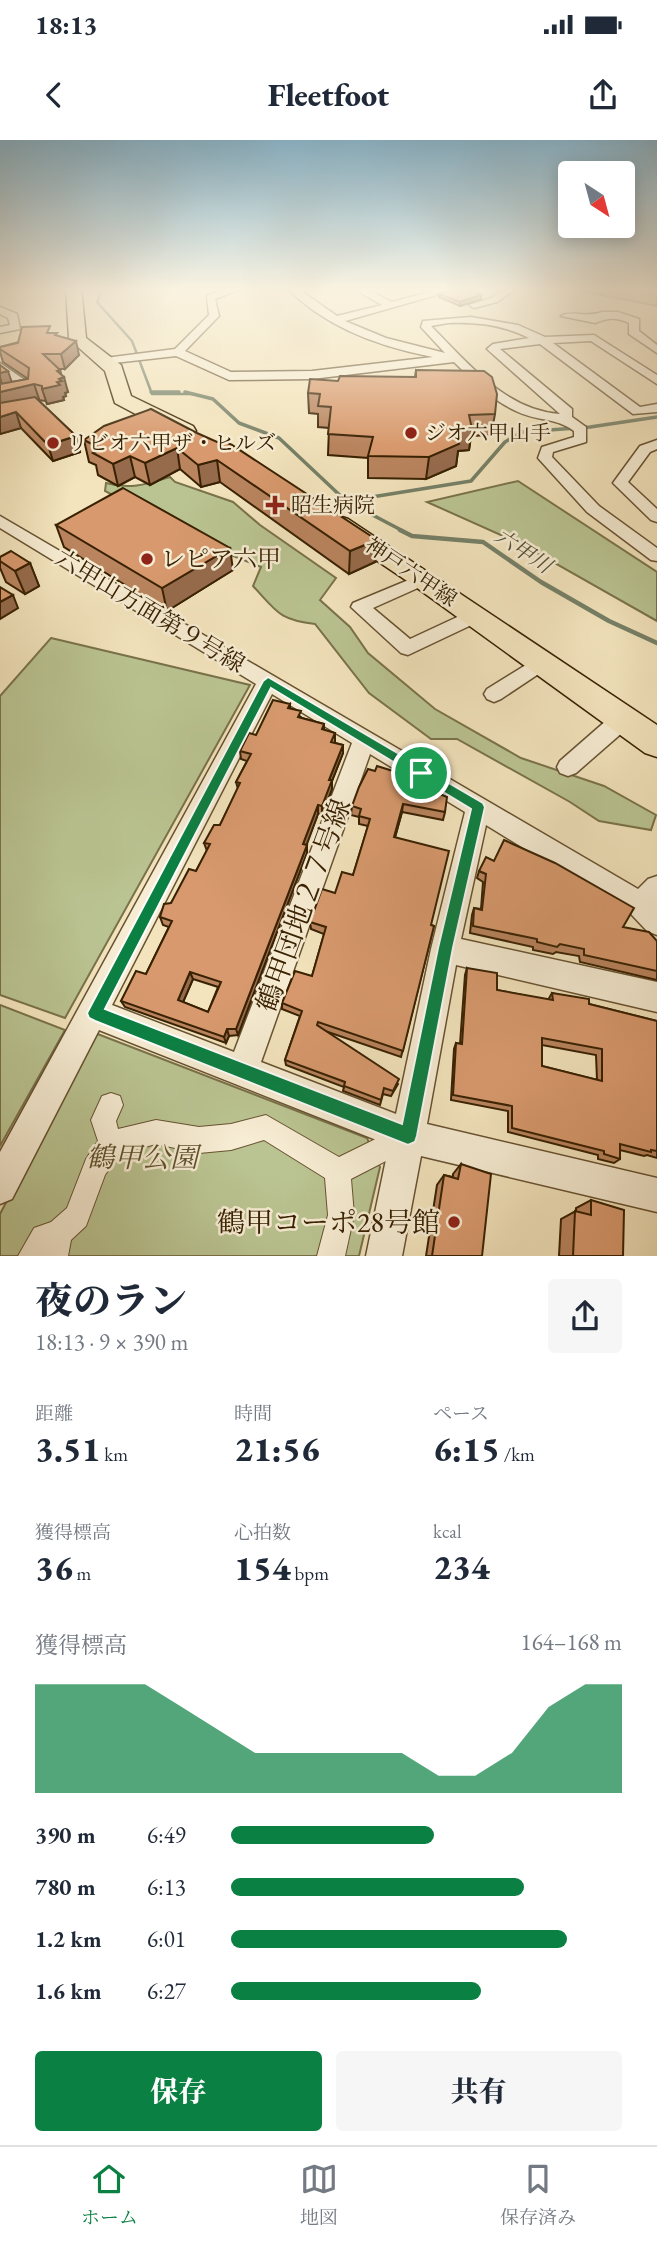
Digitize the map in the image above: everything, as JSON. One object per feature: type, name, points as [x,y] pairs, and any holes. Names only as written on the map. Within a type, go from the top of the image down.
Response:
[{"type":"main road","points":[[82,340],[114,359],[119,392],[125,402],[203,439]]},
{"type":"main road","name":"神戸六甲線","points":[[322,513],[423,579],[657,743]]},
{"type":"street","points":[[178,352],[190,340]]},
{"type":"street","points":[[379,340],[434,358],[446,372]]},
{"type":"street","points":[[439,340],[493,391],[521,408],[547,419],[572,421]]},
{"type":"street","points":[[541,340],[497,346],[493,349],[572,421],[581,439],[547,450],[545,458],[593,509],[657,556]]},
{"type":"street","points":[[542,340],[638,411],[657,408]]},
{"type":"street","points":[[597,340],[657,380]]},
{"type":"street","points":[[114,359],[178,352],[229,376],[312,375],[434,358],[456,358]]},
{"type":"street","points":[[0,366],[28,388],[0,395]]},
{"type":"street","points":[[657,444],[645,449],[620,483],[657,517]]},
{"type":"street","name":"六甲山方面第９号線","points":[[0,521],[364,740],[651,905]]},
{"type":"street","points":[[423,579],[360,607],[408,648],[475,615]]},
{"type":"street","points":[[494,694],[542,662]]},
{"type":"street","points":[[0,1187],[95,1013],[268,681]]},
{"type":"street","points":[[568,767],[623,719]]},
{"type":"street","name":"鶴甲団地２７号線","points":[[242,1070],[364,740]]},
{"type":"street","points":[[384,1256],[445,948],[478,807]]},
{"type":"street","points":[[445,948],[657,997]]},
{"type":"street","points":[[95,1013],[408,1136],[657,1195]]},
{"type":"street","points":[[111,1105],[103,1120],[111,1143]]},
{"type":"street","points":[[32,1256],[44,1238],[56,1245],[76,1217],[95,1168],[111,1143],[156,1132],[199,1140],[230,1137],[266,1127],[317,1154],[337,1172],[341,1215],[331,1256]]},
{"type":"street","points":[[337,1172],[408,1136]]},
{"type":"green space","points":[[170,477],[175,482],[233,502],[260,525],[336,578],[320,600],[350,627],[368,653],[435,709],[521,758],[604,786],[656,815],[651,830],[599,821],[457,739],[431,739],[369,693],[315,624],[293,620],[274,608],[253,586],[261,567],[213,548],[105,491],[106,483],[131,486]]},
{"type":"green space","points":[[518,481],[657,572],[657,621],[521,544],[427,502]]},
{"type":"green space","points":[[51,638],[250,685],[65,1018],[0,995],[0,696]]},
{"type":"green space","points":[[0,1005],[65,1030],[0,1146]]},
{"type":"green space","name":"鶴甲公園","points":[[95,1033],[367,1138],[380,1167],[359,1256],[0,1256],[0,1214]]},
{"type":"building","points":[[19,340],[76,341],[61,354],[43,354],[64,377],[57,382],[60,385],[42,389],[42,386],[34,384],[0,392],[0,384],[28,379],[29,368],[0,349],[18,343]]},
{"type":"building","points":[[0,365],[8,371],[0,373]]},
{"type":"building","name":"ジオ六甲山手","points":[[416,370],[484,371],[492,377],[497,394],[495,414],[469,415],[472,429],[456,430],[459,444],[429,457],[368,456],[373,437],[328,434],[331,407],[318,406],[320,394],[308,393],[310,379],[338,381],[340,376],[416,377]]},
{"type":"building","points":[[35,397],[76,436],[48,445],[16,412],[0,417],[0,403]]},
{"type":"building","points":[[151,409],[217,442],[223,441],[232,445],[377,540],[350,551],[217,460],[198,465],[177,448],[145,463],[130,456],[113,464],[93,453],[102,449],[84,440],[104,426]]},
{"type":"building","points":[[123,488],[230,548],[162,588],[56,525]]},
{"type":"building","points":[[11,551],[30,563],[15,571],[0,561],[0,557]]},
{"type":"building","points":[[0,587],[13,595],[0,602]]},
{"type":"building","points":[[273,700],[290,704],[288,708],[301,711],[298,717],[324,724],[322,729],[335,733],[331,742],[343,745],[322,806],[318,805],[303,844],[307,845],[236,1029],[227,1029],[224,1037],[121,1001],[136,971],[146,974],[172,921],[160,917],[164,904],[171,903],[189,869],[196,871],[210,844],[204,843],[214,825],[220,825],[240,783],[236,782],[251,754],[240,751],[249,733],[256,735]],"holes":[[[190,972],[221,982],[208,1012],[178,1000]]]},
{"type":"building","points":[[377,766],[412,777],[410,782],[447,797],[445,812],[403,804],[394,837],[449,851],[431,925],[434,926],[403,1051],[318,1022],[317,1025],[399,1079],[393,1091],[384,1088],[381,1100],[344,1086],[345,1082],[285,1060],[302,1011],[282,1003],[295,971],[312,976],[326,927],[310,922],[322,889],[335,893],[342,872],[353,875],[370,819],[359,816],[361,809],[352,806],[368,769],[375,771]]},
{"type":"building","points":[[504,840],[555,863],[634,908],[623,927],[649,932],[657,941],[657,971],[584,955],[584,949],[560,944],[557,947],[537,942],[537,939],[473,926],[474,908],[482,910],[486,874],[479,871],[486,857],[494,861]]},
{"type":"building","points":[[467,968],[497,973],[497,990],[553,1000],[552,993],[589,999],[589,1004],[657,1021],[657,1151],[620,1144],[620,1159],[604,1154],[604,1151],[512,1128],[512,1106],[453,1095],[456,1043],[462,1044]],"holes":[[[542,1038],[602,1049],[602,1081],[542,1066]]]},
{"type":"building","name":"鶴甲コーポ28号館","points":[[461,1164],[491,1174],[482,1256],[432,1256],[444,1175],[458,1179]]},
{"type":"building","points":[[591,1200],[624,1210],[623,1256],[573,1256],[575,1211],[591,1215]]},
{"type":"waterway","name":"六甲川","points":[[131,340],[151,392]]},
{"type":"waterway","name":"六甲川","points":[[151,392],[179,392]]},
{"type":"waterway","name":"六甲川","points":[[151,392],[193,394]]},
{"type":"waterway","name":"六甲川","points":[[185,392],[193,394]]},
{"type":"waterway","name":"六甲川","points":[[193,394],[213,399],[239,423],[279,438],[346,501],[403,531]]},
{"type":"waterway","points":[[347,501],[471,481],[505,442],[522,432],[590,427],[657,417]]},
{"type":"waterway","name":"六甲川","points":[[400,530],[412,536],[483,542],[541,582],[609,621],[657,643]]},
{"type":"place","name":"ジオ六甲山手","points":[[411,433]]},
{"type":"place","name":"リビオ六甲ザ・ヒルズ","points":[[53,443]]},
{"type":"place","name":"昭生病院","points":[[275,505]]},
{"type":"place","name":"レピア六甲","points":[[147,559]]},
{"type":"place","name":"鶴甲コーポ28号館","points":[[454,1222]]},
{"type":"route","points":[[268,681],[421,773],[478,807],[445,948],[408,1136],[95,1013],[268,681]]}]
